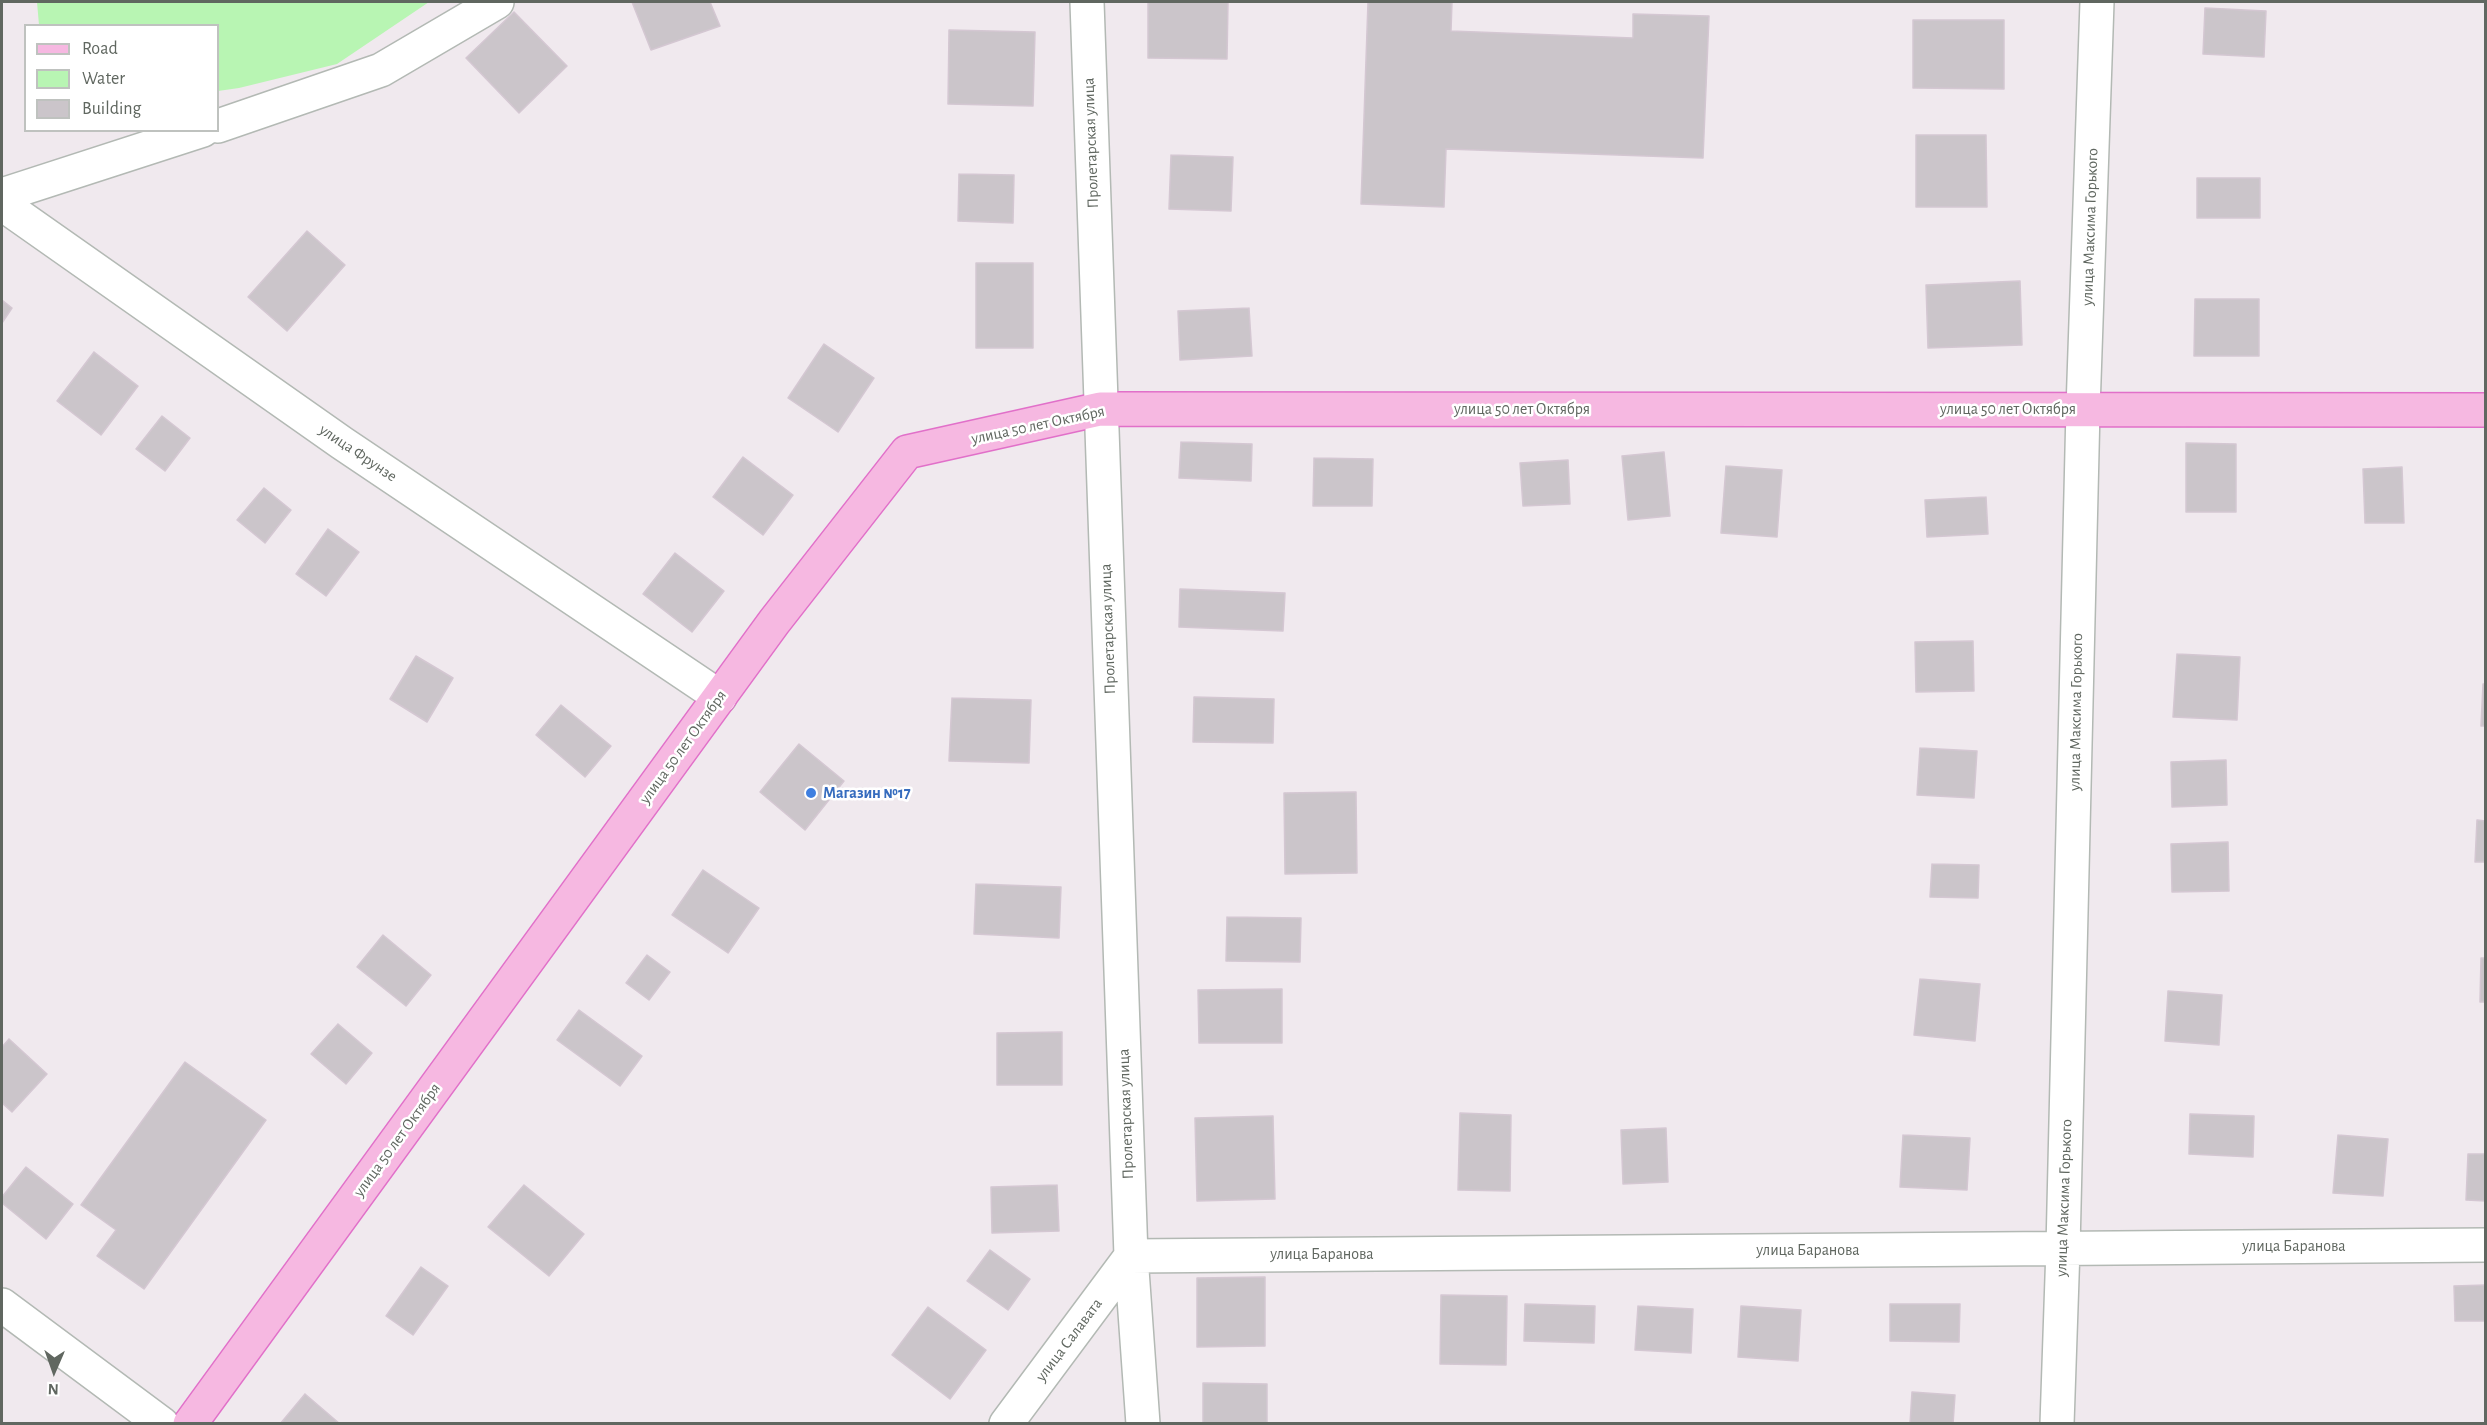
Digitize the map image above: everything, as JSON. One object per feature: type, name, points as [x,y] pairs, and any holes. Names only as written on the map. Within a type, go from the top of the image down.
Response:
[{"type":"main road","name":"улица 50 лет Октября","points":[[190,1424],[774,622],[907,452],[1100,410],[2486,410]]},
{"type":"street","points":[[219,126],[381,70],[497,2]]},
{"type":"street","name":"Пролетарская улица","points":[[1087,2],[1131,1256],[1143,1424]]},
{"type":"street","name":"улица Максима Горького","points":[[2057,1424],[2083,409],[2097,2]]},
{"type":"street","points":[[2,195],[197,132]]},
{"type":"street","name":"улица Фрунзе","points":[[2,204],[342,443],[720,697]]},
{"type":"street","name":"улица Баранова","points":[[1131,1256],[2486,1245]]},
{"type":"street","name":"улица Салавата","points":[[1006,1424],[1131,1256]]},
{"type":"street","points":[[2,1305],[162,1424]]},
{"type":"water","points":[[37,2],[429,2],[337,64],[219,91],[219,24],[39,24]]},
{"type":"building","points":[[632,2],[710,2],[720,26],[651,50]]},
{"type":"building","points":[[1148,2],[1228,2],[1227,59],[1148,58]]},
{"type":"building","points":[[1368,2],[1452,2],[1451,31],[1633,38],[1633,14],[1709,16],[1703,158],[1446,149],[1444,207],[1361,204]]},
{"type":"building","points":[[2205,8],[2266,11],[2264,57],[2203,54]]},
{"type":"building","points":[[514,12],[567,66],[519,113],[466,58]]},
{"type":"building","points":[[1913,20],[2004,20],[2004,89],[1913,88]]},
{"type":"building","points":[[949,30],[1035,32],[1033,106],[948,104]]},
{"type":"building","points":[[1916,135],[1986,135],[1987,207],[1916,207]]},
{"type":"building","points":[[1171,155],[1233,157],[1231,211],[1169,209]]},
{"type":"building","points":[[959,174],[1014,175],[1013,223],[958,221]]},
{"type":"building","points":[[2197,178],[2260,178],[2260,218],[2197,218]]},
{"type":"building","points":[[307,231],[345,265],[287,331],[248,297]]},
{"type":"building","points":[[976,263],[1033,263],[1033,348],[976,348]]},
{"type":"building","points":[[2020,281],[2022,345],[1928,348],[1926,285]]},
{"type":"building","points":[[2195,299],[2259,299],[2259,356],[2194,356]]},
{"type":"building","points":[[2,300],[12,308],[2,323]]},
{"type":"building","points":[[1249,308],[1252,356],[1180,360],[1178,311]]},
{"type":"building","points":[[824,344],[874,378],[838,432],[788,398]]},
{"type":"building","points":[[94,352],[138,386],[101,435],[57,401]]},
{"type":"building","points":[[162,416],[190,438],[165,471],[136,449]]},
{"type":"building","points":[[1181,442],[1252,444],[1251,481],[1179,478]]},
{"type":"building","points":[[2186,443],[2236,444],[2236,512],[2186,512]]},
{"type":"building","points":[[1664,452],[1670,516],[1628,520],[1622,456]]},
{"type":"building","points":[[743,457],[793,495],[763,535],[713,497]]},
{"type":"building","points":[[1314,458],[1373,459],[1372,506],[1313,506]]},
{"type":"building","points":[[1568,460],[1570,504],[1523,506],[1520,463]]},
{"type":"building","points":[[1726,466],[1782,470],[1777,537],[1721,533]]},
{"type":"building","points":[[2402,467],[2404,523],[2365,523],[2363,469]]},
{"type":"building","points":[[264,488],[291,510],[265,543],[237,520]]},
{"type":"building","points":[[1986,497],[1988,534],[1927,537],[1925,500]]},
{"type":"building","points":[[328,529],[359,552],[326,596],[296,574]]},
{"type":"building","points":[[675,553],[724,591],[692,632],[643,594]]},
{"type":"building","points":[[1180,589],[1285,593],[1283,631],[1179,627]]},
{"type":"building","points":[[1973,641],[1974,691],[1916,692],[1915,642]]},
{"type":"building","points":[[2177,654],[2240,657],[2237,720],[2173,717]]},
{"type":"building","points":[[416,656],[453,678],[427,722],[390,699]]},
{"type":"building","points":[[2483,684],[2486,684],[2486,726],[2481,726]]},
{"type":"building","points":[[1194,697],[1274,699],[1273,743],[1193,742]]},
{"type":"building","points":[[952,698],[1031,700],[1029,763],[949,761]]},
{"type":"building","points":[[561,705],[611,746],[585,777],[536,735]]},
{"type":"building","points":[[799,744],[844,781],[805,830],[760,792]]},
{"type":"building","points":[[1920,748],[1977,751],[1974,798],[1917,795]]},
{"type":"building","points":[[2226,760],[2227,805],[2172,807],[2171,762]]},
{"type":"building","points":[[1356,792],[1357,873],[1285,874],[1284,793]]},
{"type":"building","points":[[2477,820],[2486,821],[2486,862],[2475,862]]},
{"type":"building","points":[[2228,842],[2229,891],[2172,892],[2171,844]]},
{"type":"building","points":[[1932,864],[1979,865],[1978,898],[1930,897]]},
{"type":"building","points":[[703,870],[759,908],[728,953],[672,915]]},
{"type":"building","points":[[976,884],[1061,887],[1059,938],[974,934]]},
{"type":"building","points":[[1227,917],[1301,918],[1300,962],[1226,961]]},
{"type":"building","points":[[383,935],[431,975],[406,1006],[357,967]]},
{"type":"building","points":[[647,955],[670,972],[649,1000],[626,983]]},
{"type":"building","points":[[2481,958],[2486,958],[2486,1002],[2480,1002]]},
{"type":"building","points":[[1920,979],[1980,984],[1975,1041],[1914,1035]]},
{"type":"building","points":[[1282,989],[1282,1043],[1199,1043],[1198,990]]},
{"type":"building","points":[[2168,991],[2222,995],[2219,1045],[2165,1041]]},
{"type":"building","points":[[579,1010],[642,1056],[620,1086],[557,1040]]},
{"type":"building","points":[[338,1024],[372,1053],[346,1084],[311,1054]]},
{"type":"building","points":[[1062,1032],[1062,1085],[997,1085],[997,1033]]},
{"type":"building","points":[[9,1039],[47,1074],[12,1112],[2,1103],[2,1047]]},
{"type":"building","points":[[185,1062],[266,1120],[144,1289],[97,1256],[116,1230],[81,1205]]},
{"type":"building","points":[[1460,1113],[1511,1115],[1510,1191],[1458,1190]]},
{"type":"building","points":[[2190,1114],[2254,1116],[2253,1157],[2189,1154]]},
{"type":"building","points":[[1273,1116],[1275,1199],[1197,1201],[1195,1118]]},
{"type":"building","points":[[1666,1128],[1668,1182],[1623,1184],[1621,1130]]},
{"type":"building","points":[[1903,1135],[1970,1138],[1967,1190],[1900,1187]]},
{"type":"building","points":[[2338,1135],[2388,1139],[2383,1196],[2333,1193]]},
{"type":"building","points":[[2468,1154],[2486,1154],[2486,1201],[2466,1200]]},
{"type":"building","points":[[26,1167],[73,1204],[46,1239],[2,1203],[2,1197]]},
{"type":"building","points":[[524,1185],[584,1234],[549,1276],[488,1227]]},
{"type":"building","points":[[1057,1185],[1059,1231],[992,1233],[991,1187]]},
{"type":"building","points":[[990,1250],[1030,1279],[1008,1310],[967,1281]]},
{"type":"building","points":[[421,1267],[448,1286],[413,1335],[386,1316]]},
{"type":"building","points":[[1265,1277],[1265,1346],[1197,1347],[1197,1278]]},
{"type":"building","points":[[2486,1285],[2486,1321],[2455,1321],[2454,1286]]},
{"type":"building","points":[[1441,1295],[1507,1296],[1506,1365],[1440,1364]]},
{"type":"building","points":[[1525,1304],[1595,1306],[1594,1343],[1524,1341]]},
{"type":"building","points":[[1890,1304],[1960,1304],[1959,1342],[1890,1341]]},
{"type":"building","points":[[1638,1306],[1693,1309],[1691,1353],[1635,1350]]},
{"type":"building","points":[[1741,1306],[1801,1310],[1798,1361],[1738,1357]]},
{"type":"building","points":[[928,1307],[986,1350],[950,1399],[892,1355]]},
{"type":"building","points":[[1203,1383],[1267,1384],[1267,1424],[1203,1424]]},
{"type":"building","points":[[1912,1392],[1955,1395],[1953,1424],[1910,1424]]},
{"type":"building","points":[[305,1394],[340,1424],[280,1424]]},
{"type":"place","name":"Магазин №17","points":[[811,793]]}]
